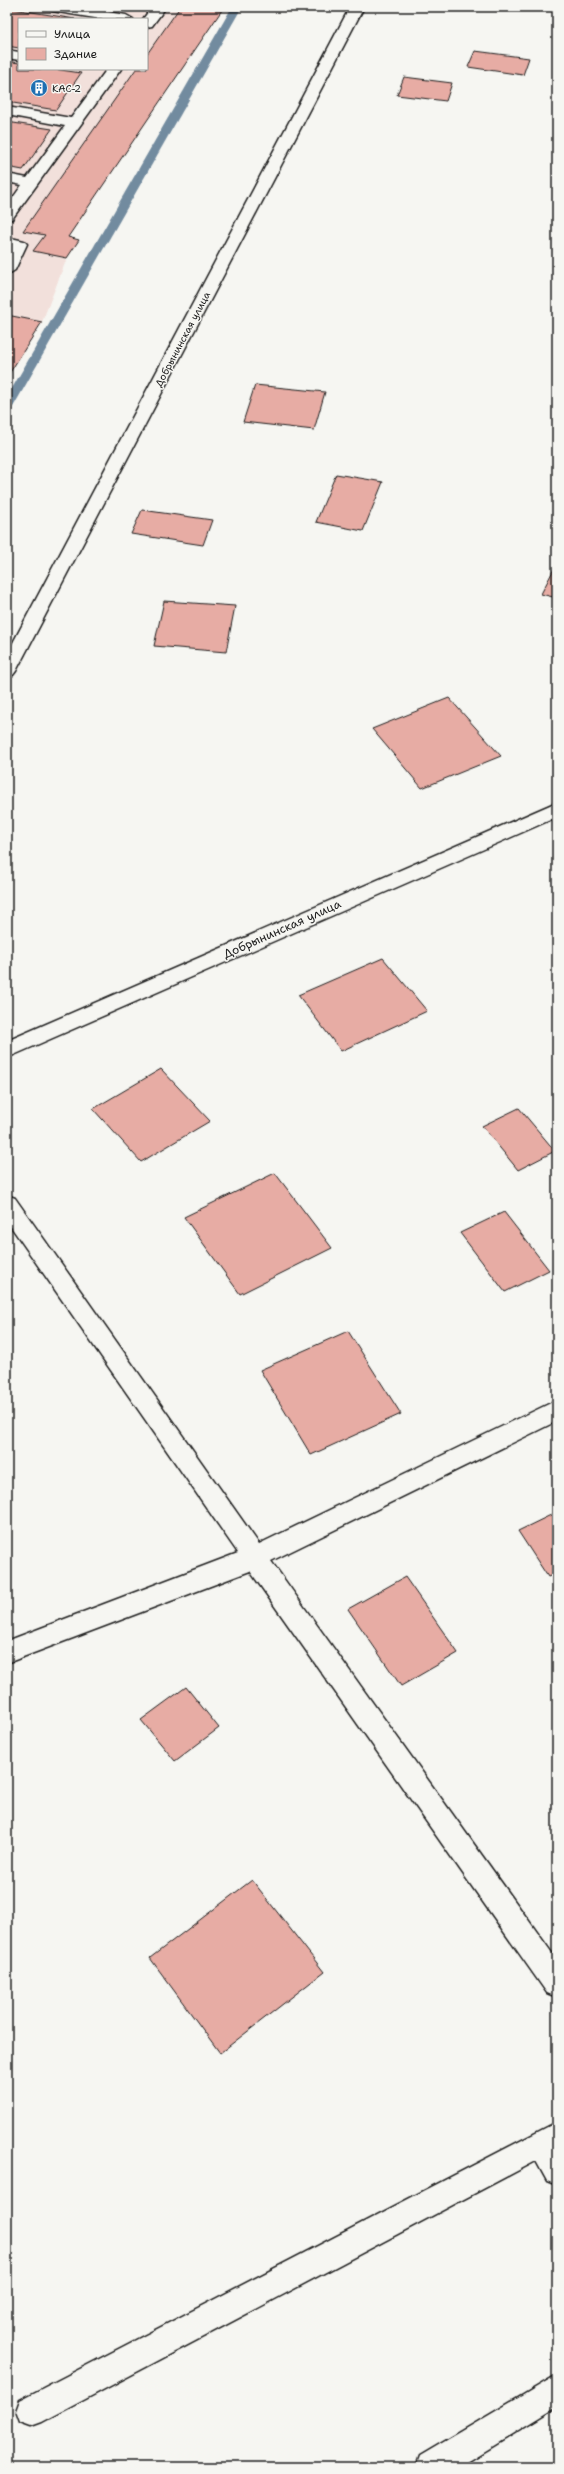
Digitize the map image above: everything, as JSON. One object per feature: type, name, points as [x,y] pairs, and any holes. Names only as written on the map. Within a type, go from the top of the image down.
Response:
[{"type":"street","points":[[52,7],[120,18]]},
{"type":"street","points":[[148,22],[159,7]]},
{"type":"street","name":"Добрынинская улица","points":[[7,670],[357,7]]},
{"type":"street","points":[[7,54],[18,56]]},
{"type":"street","points":[[7,216],[75,123],[108,70]]},
{"type":"street","points":[[7,112],[75,123]]},
{"type":"street","points":[[7,178],[31,183]]},
{"type":"street","points":[[7,242],[19,244],[7,270]]},
{"type":"street","name":"Добрынинская улица","points":[[7,1050],[557,809]]},
{"type":"street","points":[[7,1204],[254,1558],[557,1983]]},
{"type":"street","points":[[7,1652],[254,1558],[557,1410]]},
{"type":"street","points":[[31,2411],[549,2139],[557,2172]]},
{"type":"street","points":[[432,2467],[557,2390]]},
{"type":"shaded area","points":[[7,7],[224,7],[68,237],[79,240],[67,258],[42,322],[7,377]]},
{"type":"building","points":[[112,7],[139,7],[137,11]]},
{"type":"building","points":[[180,7],[224,7],[68,237],[79,240],[67,258],[33,251],[45,235],[23,231],[135,70],[148,70],[148,53]]},
{"type":"building","points":[[7,8],[69,18],[18,18],[18,48],[7,46]]},
{"type":"building","points":[[475,51],[529,58],[523,75],[468,67]]},
{"type":"building","name":"КАС-2","points":[[7,61],[18,63],[18,70],[61,70],[81,73],[56,110],[7,102]]},
{"type":"building","points":[[404,77],[452,83],[446,101],[397,95]]},
{"type":"building","points":[[7,122],[52,129],[23,170],[7,167]]},
{"type":"building","points":[[7,315],[42,322],[7,377]]},
{"type":"building","points":[[255,385],[325,392],[314,430],[243,422]]},
{"type":"building","points":[[336,474],[383,482],[363,531],[316,522]]},
{"type":"building","points":[[142,510],[212,520],[203,545],[131,534]]},
{"type":"building","points":[[557,563],[557,598],[541,594]]},
{"type":"building","points":[[164,601],[235,606],[226,652],[154,646]]},
{"type":"building","points":[[449,698],[501,756],[422,788],[372,729]]},
{"type":"building","points":[[383,958],[427,1011],[341,1051],[298,995]]},
{"type":"building","points":[[161,1069],[210,1121],[141,1162],[93,1109]]},
{"type":"building","points":[[519,1108],[555,1151],[518,1170],[482,1126]]},
{"type":"building","points":[[275,1173],[332,1248],[240,1294],[184,1217]]},
{"type":"building","points":[[504,1212],[549,1270],[505,1292],[460,1233]]},
{"type":"building","points":[[348,1331],[401,1414],[311,1455],[260,1370]]},
{"type":"building","points":[[557,1512],[557,1573],[548,1577],[518,1531]]},
{"type":"building","points":[[405,1577],[458,1653],[401,1686],[348,1609]]},
{"type":"building","points":[[186,1687],[219,1728],[175,1761],[141,1720]]},
{"type":"building","points":[[252,1880],[324,1972],[220,2053],[150,1958]]},
{"type":"waterway","points":[[7,407],[237,7]]},
{"type":"place","name":"КАС-2","points":[[39,88]]}]
